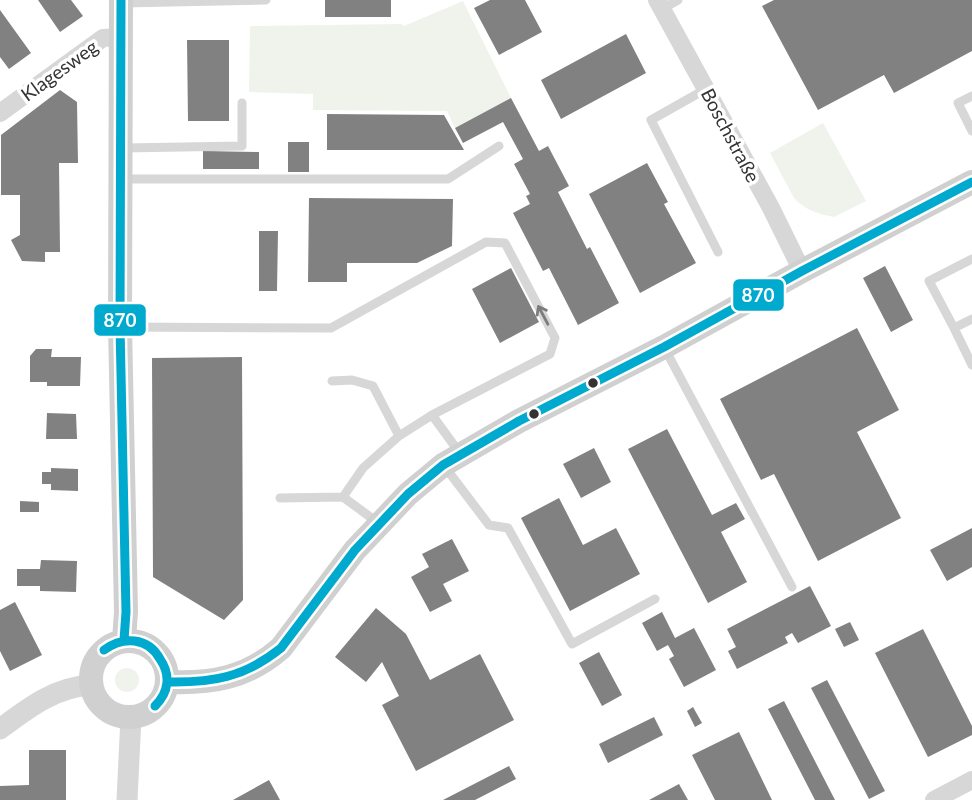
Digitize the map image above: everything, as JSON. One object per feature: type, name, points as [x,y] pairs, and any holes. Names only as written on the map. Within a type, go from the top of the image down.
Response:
[{"type":"main road","points":[[121,2],[120,326],[124,640]]},
{"type":"main road","points":[[167,682],[198,682],[224,678],[250,670],[271,658],[281,649],[378,523],[408,494],[452,460],[519,421],[664,347],[972,182]]},
{"type":"main road","points":[[124,640],[141,642],[152,648],[166,669],[167,682],[160,702],[151,710],[131,717],[116,715],[104,708],[91,685],[92,670],[97,658],[105,649],[124,640]]},
{"type":"street","name":"Boschstraße","points":[[659,4],[771,208],[802,271]]},
{"type":"street","name":"Klagesweg","points":[[0,113],[103,38],[121,37]]},
{"type":"street","points":[[0,729],[30,706],[60,691],[91,685]]},
{"type":"street","points":[[127,800],[131,717]]},
{"type":"street","points":[[934,800],[972,780]]},
{"type":"lane","points":[[121,2],[266,0]]},
{"type":"lane","points":[[659,4],[678,0]]},
{"type":"lane","points":[[706,89],[651,120],[719,252]]},
{"type":"lane","points":[[972,96],[958,103],[972,131]]},
{"type":"lane","points":[[121,148],[242,146],[243,103]]},
{"type":"lane","points":[[121,179],[448,179],[499,146]]},
{"type":"lane","points":[[120,326],[331,328],[486,242],[505,243],[555,338],[550,354],[432,415],[399,436],[363,468],[343,497]]},
{"type":"lane","points":[[972,259],[929,281],[972,365]]},
{"type":"lane","points":[[954,328],[972,319]]},
{"type":"lane","points":[[664,347],[792,587]]},
{"type":"lane","points":[[332,381],[352,380],[373,386],[399,436]]},
{"type":"lane","points":[[432,415],[452,460],[489,525],[509,528],[572,644],[655,599]]},
{"type":"lane","points":[[280,498],[343,497],[378,523]]},
{"type":"shaded area","points":[[463,1],[511,98],[455,128],[447,111],[313,110],[313,94],[249,92],[250,26],[404,26]]},
{"type":"shaded area","points":[[823,123],[866,201],[834,217],[812,211],[794,198],[770,153]]},
{"type":"shaded area","points":[[127,668],[136,671],[139,680],[136,689],[127,692],[118,689],[115,680],[118,671]]},
{"type":"building","points":[[38,0],[71,0],[83,16],[60,32]]},
{"type":"building","points":[[325,0],[391,0],[391,17],[325,17]]},
{"type":"building","points":[[490,0],[525,0],[542,32],[499,55],[474,8]]},
{"type":"building","points":[[774,0],[972,0],[972,51],[894,93],[884,75],[818,110],[762,6]]},
{"type":"building","points":[[0,10],[31,53],[9,69],[0,57]]},
{"type":"building","points":[[626,34],[646,73],[561,119],[541,80]]},
{"type":"building","points":[[187,40],[229,40],[229,121],[188,121]]},
{"type":"building","points":[[60,90],[77,102],[78,163],[59,163],[60,252],[45,252],[45,262],[22,261],[11,240],[20,235],[20,195],[1,195],[1,135]]},
{"type":"building","points":[[511,98],[539,151],[548,146],[569,186],[558,192],[619,303],[578,325],[549,268],[543,271],[513,213],[530,204],[526,196],[530,194],[514,164],[523,159],[503,122],[463,143],[455,128]]},
{"type":"building","points":[[327,114],[444,115],[464,150],[327,150]]},
{"type":"building","points":[[288,142],[309,142],[309,172],[288,172]]},
{"type":"building","points":[[203,151],[259,152],[259,169],[203,169]]},
{"type":"building","points":[[647,163],[668,202],[664,204],[696,263],[640,293],[589,194]]},
{"type":"building","points":[[309,198],[453,199],[452,246],[417,263],[347,263],[347,282],[308,282]]},
{"type":"building","points":[[259,231],[278,231],[277,291],[259,291]]},
{"type":"building","points":[[885,266],[913,320],[891,332],[863,278]]},
{"type":"building","points":[[511,268],[539,322],[500,343],[472,289]]},
{"type":"building","points":[[857,328],[899,410],[857,432],[901,518],[818,561],[774,474],[761,480],[720,399]]},
{"type":"building","points":[[36,349],[52,349],[51,357],[81,357],[80,386],[47,386],[47,382],[30,382],[30,356]]},
{"type":"building","points":[[242,357],[243,600],[224,620],[153,577],[152,358]]},
{"type":"building","points":[[47,413],[76,414],[77,439],[46,439]]},
{"type":"building","points":[[667,429],[712,515],[736,503],[745,519],[721,532],[747,582],[708,603],[628,449]]},
{"type":"building","points":[[594,448],[611,482],[581,498],[563,464]]},
{"type":"building","points":[[51,468],[78,469],[78,491],[51,490],[51,484],[42,484],[42,472],[51,472]]},
{"type":"building","points":[[559,498],[583,545],[616,528],[640,574],[570,611],[521,518]]},
{"type":"building","points":[[20,501],[39,502],[39,512],[20,512]]},
{"type":"building","points":[[972,528],[972,567],[947,581],[930,550]]},
{"type":"building","points":[[452,539],[469,571],[443,584],[452,601],[430,612],[411,577],[429,567],[422,554]]},
{"type":"building","points":[[41,560],[77,561],[76,592],[40,591],[40,586],[17,586],[17,569],[40,569]]},
{"type":"building","points":[[810,586],[831,626],[798,643],[792,633],[785,637],[788,643],[737,669],[728,651],[736,647],[727,629]]},
{"type":"building","points":[[15,602],[42,655],[10,671],[0,651],[0,610]]},
{"type":"building","points":[[376,608],[406,634],[430,680],[480,654],[514,720],[416,771],[382,705],[399,696],[382,662],[366,682],[335,657]]},
{"type":"building","points":[[662,612],[675,638],[694,628],[716,670],[684,687],[669,659],[674,656],[668,645],[657,651],[642,623]]},
{"type":"building","points":[[850,622],[859,640],[844,647],[835,629]]},
{"type":"building","points":[[923,629],[972,726],[972,735],[928,757],[875,653]]},
{"type":"building","points":[[599,652],[622,695],[602,706],[579,663]]},
{"type":"building","points":[[827,680],[885,791],[869,799],[811,688]]},
{"type":"building","points":[[784,701],[835,800],[815,800],[768,709]]},
{"type":"building","points":[[693,707],[702,723],[695,727],[687,711]]},
{"type":"building","points":[[654,717],[663,735],[608,763],[599,744]]},
{"type":"building","points":[[739,732],[772,800],[715,800],[692,755]]},
{"type":"building","points":[[29,750],[66,750],[66,800],[0,800],[0,786],[29,785]]},
{"type":"building","points":[[509,766],[516,779],[475,800],[443,800]]},
{"type":"building","points":[[269,780],[280,800],[233,800]]},
{"type":"building","points":[[679,784],[688,800],[649,800]]},
{"type":"transit line","name":"870","points":[[121,0],[120,326],[126,612],[124,640]]},
{"type":"transit line","name":"870","points":[[167,682],[199,681],[228,676],[254,666],[281,648],[355,550],[408,494],[443,465],[519,421],[664,347],[972,182]]},
{"type":"transit line","name":"870","points":[[104,650],[119,642],[135,641],[149,646],[160,659]]},
{"type":"transit line","name":"870","points":[[155,706],[160,701],[167,683],[166,671],[160,659]]}]
